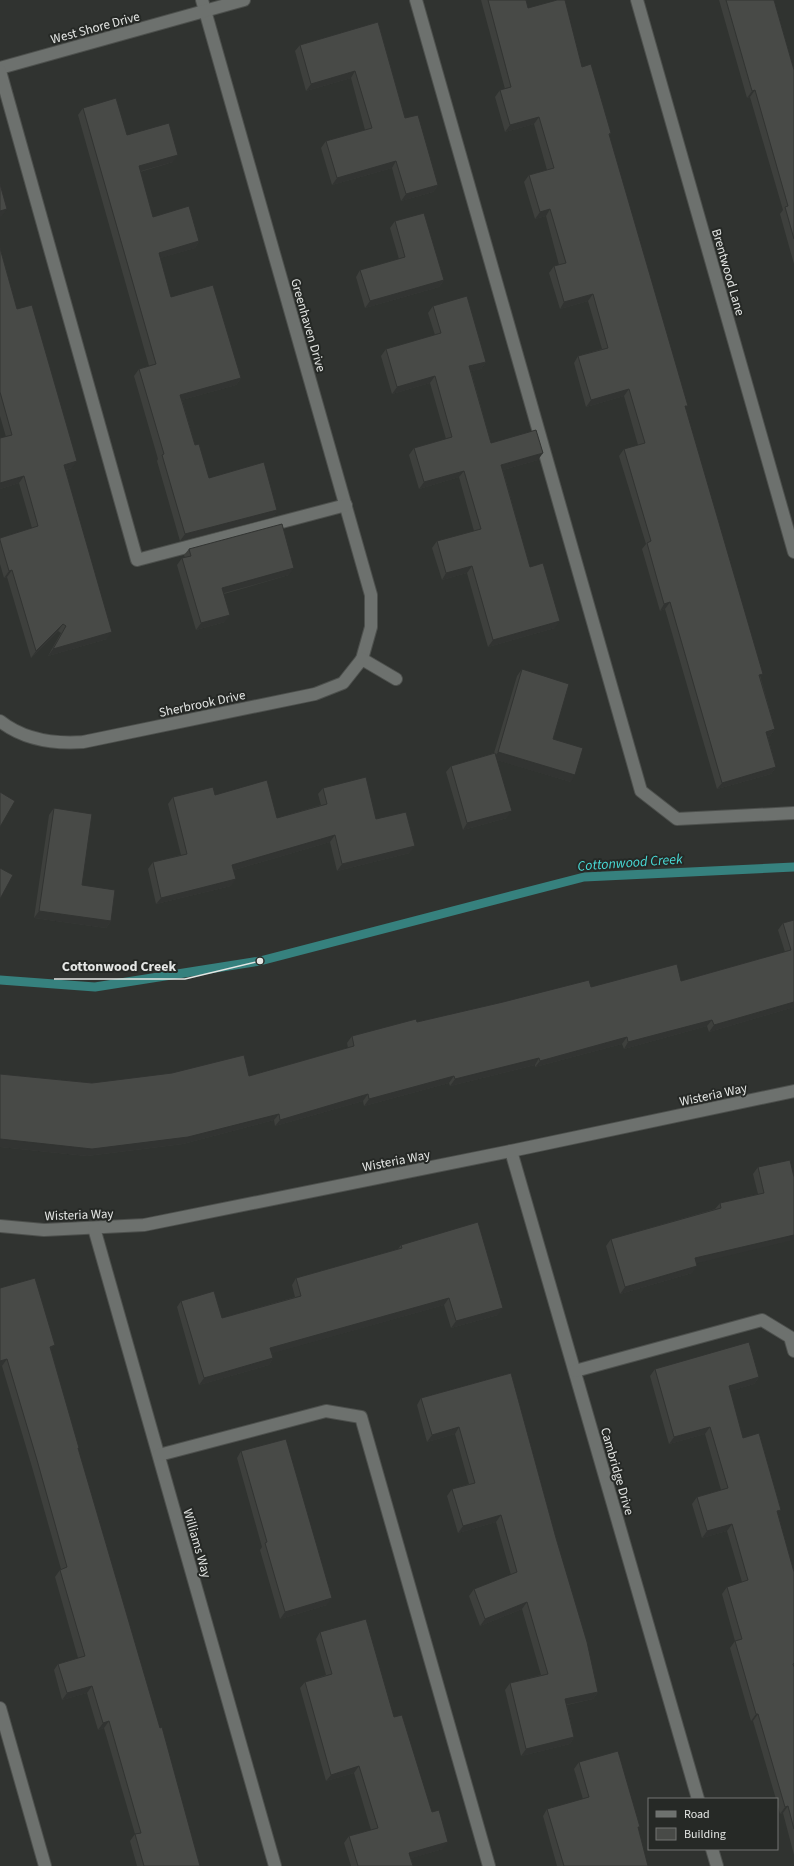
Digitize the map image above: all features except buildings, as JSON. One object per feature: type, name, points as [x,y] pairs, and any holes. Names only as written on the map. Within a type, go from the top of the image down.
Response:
[{"type":"street","name":"West Shore Drive","points":[[0,68],[203,6],[244,0]]},
{"type":"street","points":[[416,0],[641,792],[676,819],[794,813]]},
{"type":"street","name":"Brentwood Lane","points":[[638,0],[794,552]]},
{"type":"street","name":"Greenhaven Drive","points":[[203,6],[371,595],[371,627],[362,659]]},
{"type":"street","points":[[0,71],[138,560],[346,505]]},
{"type":"street","points":[[362,659],[396,679]]},
{"type":"street","name":"Sherbrook Drive","points":[[0,721],[36,740],[62,744],[84,742],[314,694],[343,683],[362,659]]},
{"type":"street","name":"Wisteria Way","points":[[0,1226],[44,1230],[144,1225],[511,1151],[794,1091]]},
{"type":"street","name":"Cambridge Drive","points":[[511,1151],[698,1798]]},
{"type":"street","name":"Williams Way","points":[[94,1228],[275,1866]]},
{"type":"street","points":[[575,1371],[762,1320],[790,1337],[794,1351]]},
{"type":"street","points":[[159,1455],[326,1411],[361,1417],[489,1866]]},
{"type":"street","points":[[0,1708],[44,1866]]},
{"type":"street","points":[[712,1850],[717,1866]]},
{"type":"waterway","name":"Cottonwood Creek","points":[[0,980],[95,987],[260,961],[584,877],[794,867]]},
{"type":"place","name":"Cottonwood Creek","points":[[260,961]]}]
